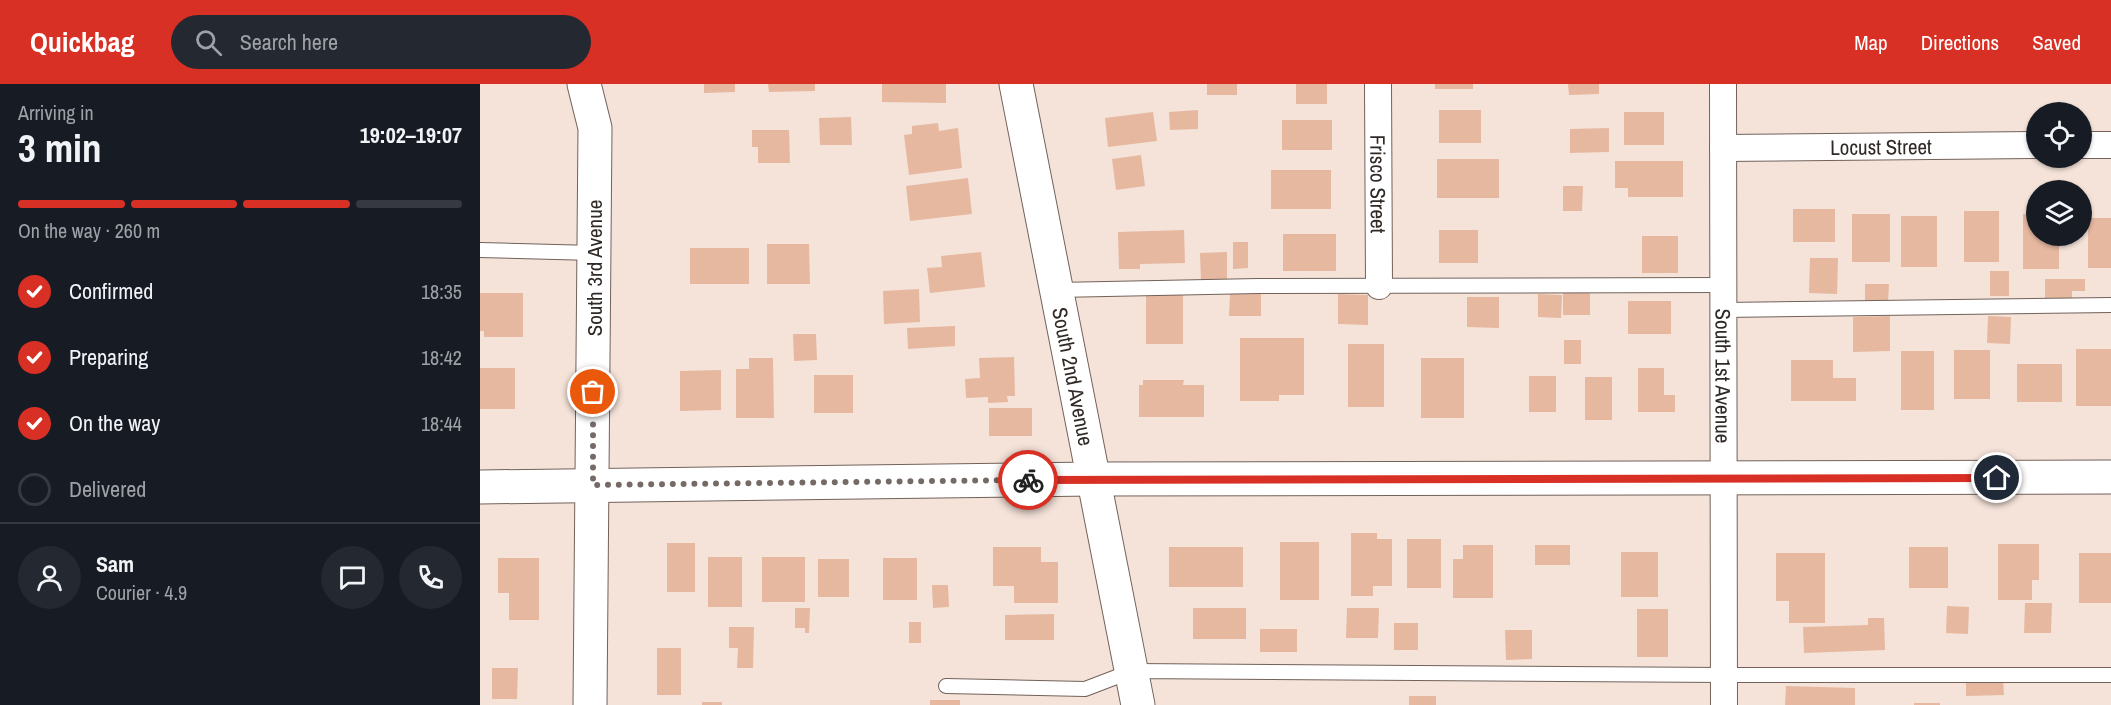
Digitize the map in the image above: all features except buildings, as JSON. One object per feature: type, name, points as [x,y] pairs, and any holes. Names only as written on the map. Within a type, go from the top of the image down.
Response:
[{"type":"main road","name":"South 3rd Avenue","points":[[584,84],[595,128],[590,705]]},
{"type":"main road","name":"South 2nd Avenue","points":[[1016,84],[1138,705]]},
{"type":"main road","points":[[480,487],[1094,479],[2111,477]]},
{"type":"street","name":"Frisco Street","points":[[1378,84],[1379,286]]},
{"type":"street","name":"South 1st Avenue","points":[[1723,84],[1724,705]]},
{"type":"street","points":[[2092,145],[2111,145]]},
{"type":"street","name":"Locust Street","points":[[1723,148],[2026,146]]},
{"type":"lane","points":[[480,250],[594,253]]},
{"type":"lane","points":[[1056,290],[1379,286],[1723,297],[2111,305]]},
{"type":"lane","points":[[946,686],[1085,688],[1132,671],[2111,675]]},
{"type":"way so far","points":[[593,392],[593,485],[1028,480]]},
{"type":"route","points":[[1028,480],[1997,478]]}]
